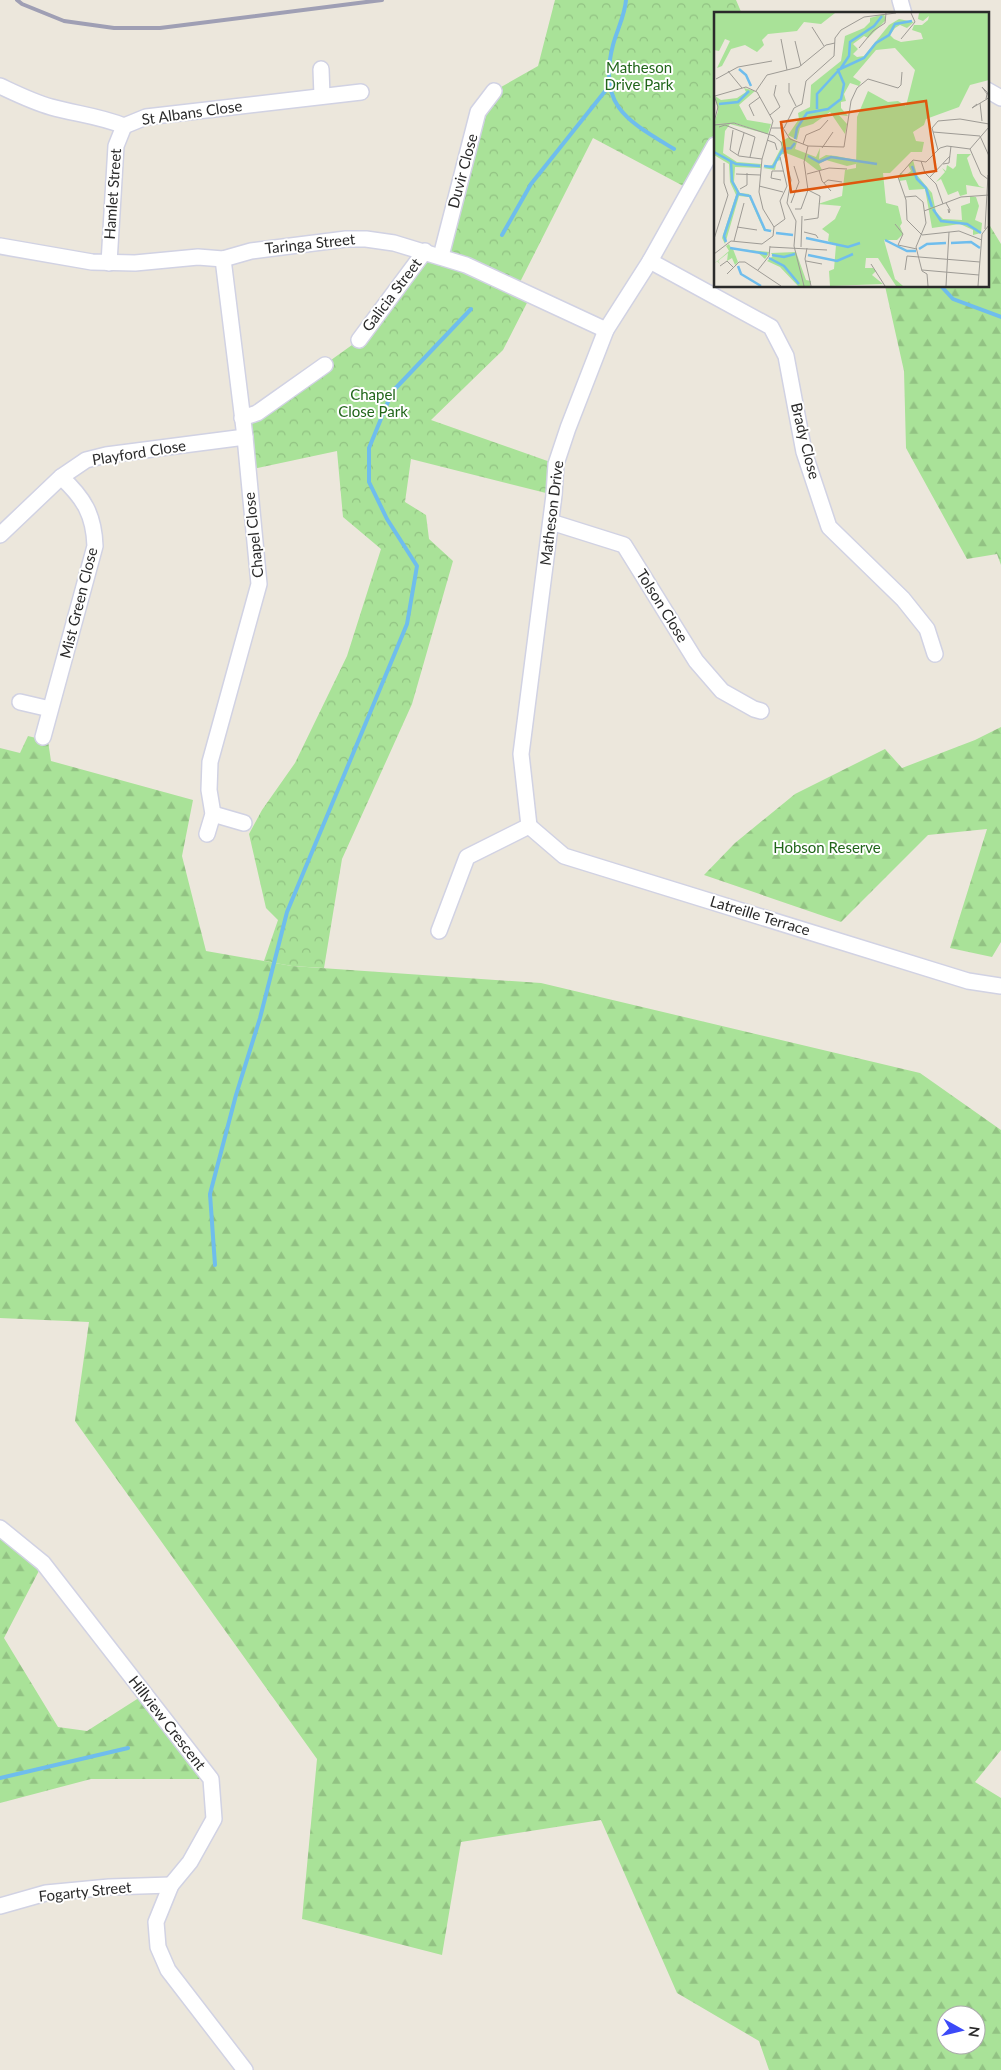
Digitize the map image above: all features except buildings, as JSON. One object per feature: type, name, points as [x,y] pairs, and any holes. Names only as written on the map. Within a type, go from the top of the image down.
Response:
[{"type":"street","points":[[321,69],[322,96]]},
{"type":"street","name":"St Albans Close","points":[[0,86],[45,105],[96,116],[124,126],[146,117],[361,92]]},
{"type":"street","name":"Duvir Close","points":[[441,256],[478,112],[494,91]]},
{"type":"street","points":[[988,91],[1001,98]]},
{"type":"street","name":"Hamlet Street","points":[[109,263],[116,146],[124,126]]},
{"type":"street","name":"Matheson Drive","points":[[529,826],[521,754],[551,522],[556,464],[606,330],[650,261],[714,147]]},
{"type":"street","name":"Taringa Street","points":[[0,246],[57,258],[109,263],[135,263],[198,257],[223,259],[250,251],[346,239],[394,242],[466,265],[606,330]]},
{"type":"street","name":"Galicia Street","points":[[359,340],[425,251]]},
{"type":"street","name":"Chapel Close","points":[[207,834],[213,814],[209,790],[210,762],[259,584],[245,437],[223,259]]},
{"type":"street","name":"Brady Close","points":[[650,261],[771,327],[786,356],[804,452],[829,527],[903,599],[927,629],[935,654]]},
{"type":"street","points":[[242,418],[257,413],[324,364]]},
{"type":"street","name":"Playford Close","points":[[0,535],[61,477],[86,460],[106,455],[245,437]]},
{"type":"street","name":"Mist Green Close","points":[[43,737],[95,546],[94,527],[87,508],[77,492],[61,477]]},
{"type":"street","name":"Tolson Close","points":[[551,522],[624,545],[696,661],[722,691],[761,711]]},
{"type":"street","points":[[20,702],[50,709]]},
{"type":"street","points":[[213,814],[244,823]]},
{"type":"street","points":[[439,931],[466,858],[529,826]]},
{"type":"street","name":"Latreille Terrace","points":[[529,826],[564,856],[968,981],[1001,986]]},
{"type":"street","name":"Hillview Crescent","points":[[0,1528],[44,1563],[211,1779],[214,1819],[190,1862],[171,1885],[156,1922],[158,1947],[168,1970],[245,2070]]},
{"type":"street","name":"Fogarty Street","points":[[0,1906],[46,1893],[110,1887],[171,1885]]},
{"type":"green space","name":"Chapel Close Park","points":[[555,0],[736,0],[741,12],[714,12],[714,147],[687,188],[593,138],[517,288],[531,295],[503,350],[431,420],[556,464],[554,495],[411,459],[405,502],[426,515],[429,539],[453,561],[412,704],[342,859],[324,968],[292,966],[264,961],[278,920],[266,908],[249,834],[262,810],[295,763],[347,656],[381,549],[343,517],[337,451],[248,470],[242,418],[257,413],[359,340],[418,259],[441,256],[478,112],[494,91],[538,66]]},
{"type":"green space","points":[[988,223],[1001,244],[1001,565],[997,554],[967,559],[906,448],[904,371],[885,288],[988,288]]},
{"type":"green space","name":"Hobson Reserve","points":[[1001,727],[1001,942],[992,957],[950,948],[987,829],[928,835],[841,922],[704,875],[735,843],[795,794],[885,749],[902,768],[975,740]]},
{"type":"green space","points":[[28,736],[48,741],[51,761],[193,800],[182,856],[206,951],[292,966],[541,983],[920,1073],[1001,1130],[1001,1750],[975,1782],[1001,1798],[1001,2070],[769,2070],[759,2041],[677,1993],[601,1820],[461,1842],[442,1955],[302,1919],[317,1759],[75,1421],[89,1322],[0,1318],[0,748],[20,753]]},
{"type":"green space","points":[[0,1528],[43,1563],[4,1638],[58,1727],[87,1731],[145,1694],[211,1779],[91,1779],[0,1803]]},
{"type":"waterway","points":[[626,0],[609,66],[609,83],[613,97],[620,109],[630,120],[674,149]]},
{"type":"waterway","points":[[502,235],[531,184],[610,85]]},
{"type":"waterway","points":[[943,288],[953,299],[1001,317]]},
{"type":"waterway","points":[[215,1265],[210,1194],[236,1095],[260,1018],[287,912],[407,624],[417,566],[387,519],[369,482],[369,448],[392,392],[471,309]]},
{"type":"waterway","points":[[0,1778],[128,1748]]},
{"type":"railway","points":[[17,0],[22,4],[64,21],[114,28],[160,28],[382,0]]},
{"type":"park label","name":"Matheson Drive Park","points":[[639,76]]}]
